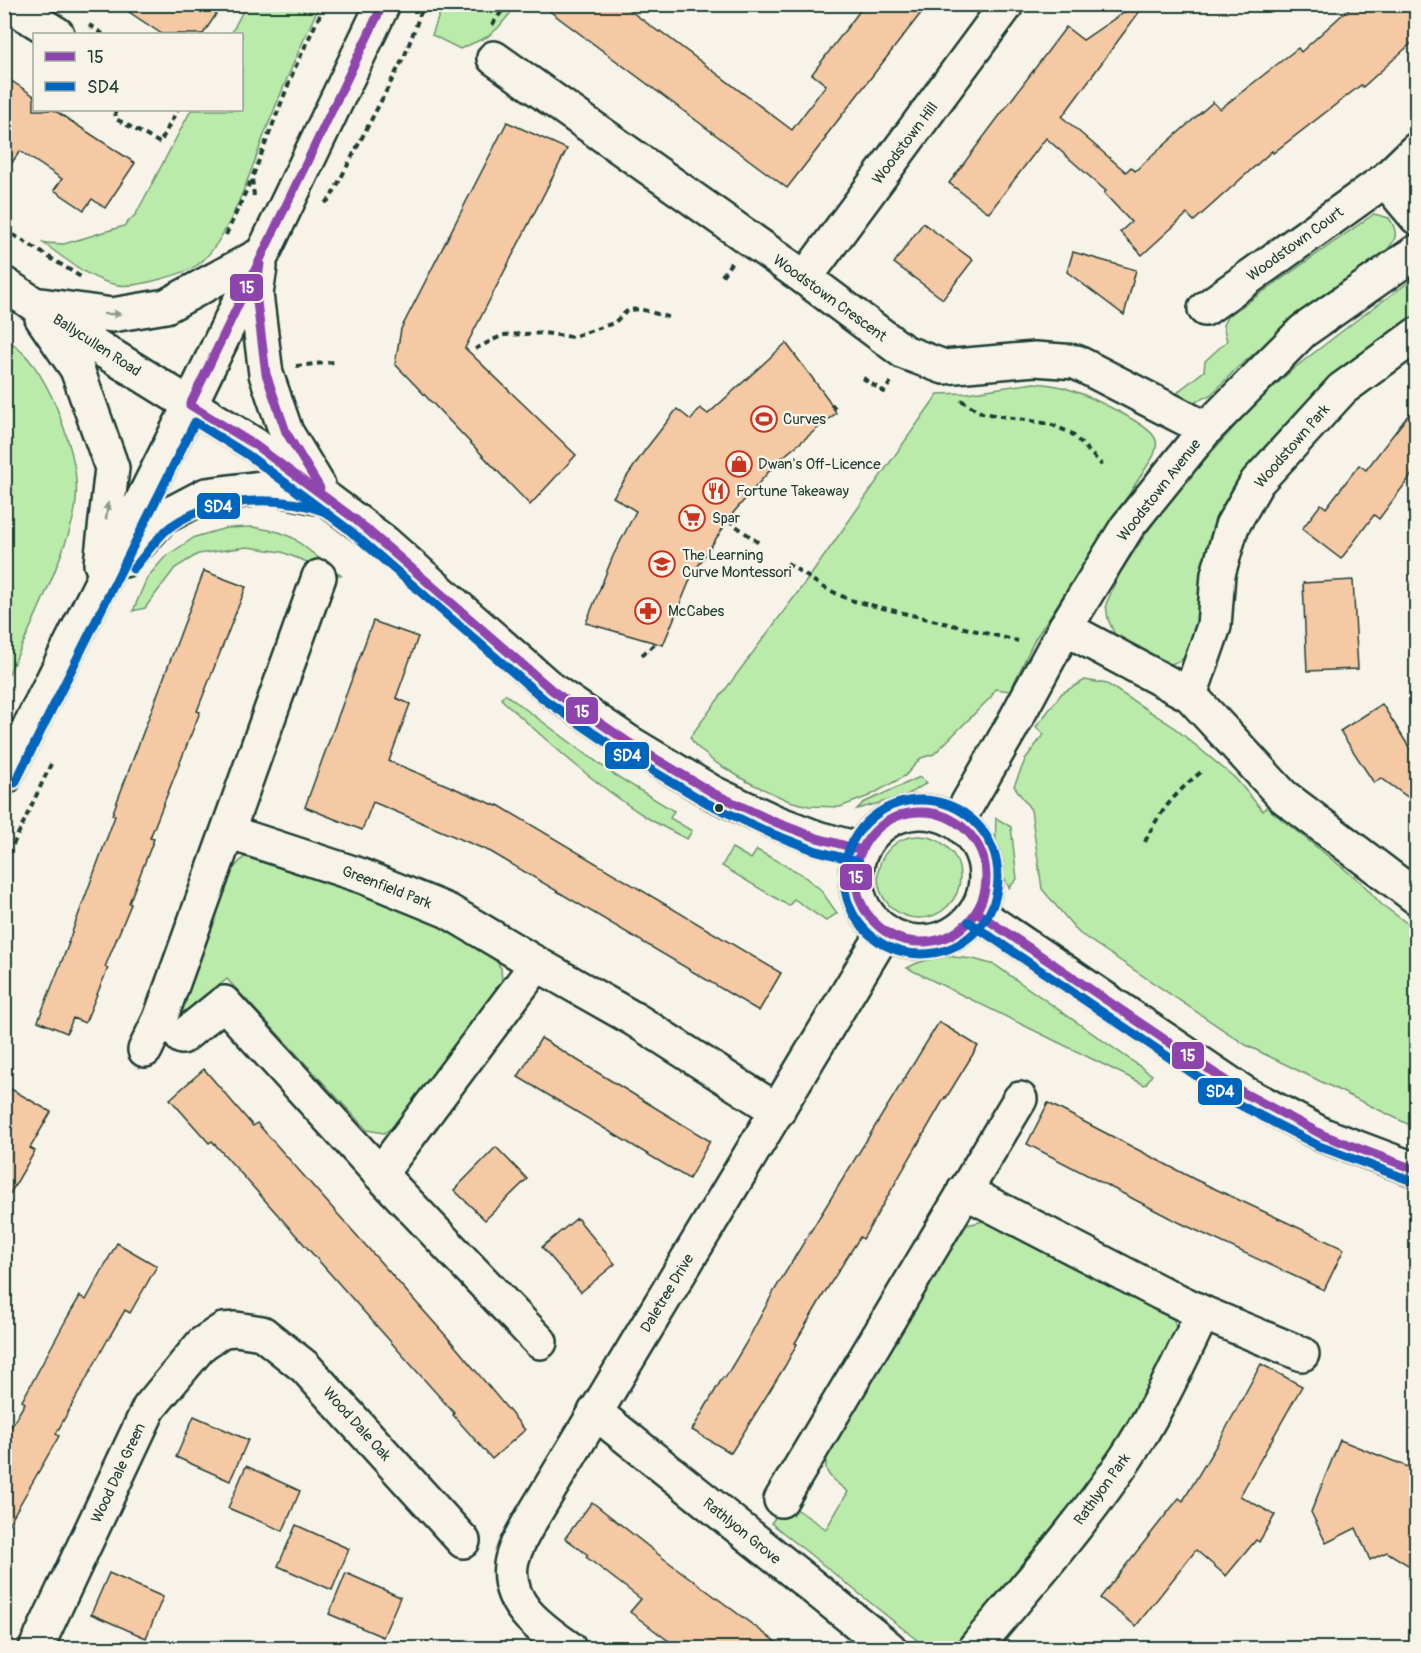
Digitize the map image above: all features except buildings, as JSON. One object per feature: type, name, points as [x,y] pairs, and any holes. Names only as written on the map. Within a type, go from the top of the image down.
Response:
[{"type":"street","points":[[8,4],[55,33]]},
{"type":"street","points":[[4,778],[189,405],[383,4]]},
{"type":"street","name":"Woodstown Hill","points":[[805,278],[1005,8]]},
{"type":"street","name":"Woodstown Crescent","points":[[494,58],[805,278],[904,352],[944,367],[1035,358],[1076,362],[1206,429]]},
{"type":"street","name":"Woodstown Court","points":[[1205,309],[1385,180],[1416,150]]},
{"type":"street","points":[[1385,180],[1416,217]]},
{"type":"street","name":"Woodstown Avenue","points":[[957,822],[1065,628],[1127,527],[1206,429],[1303,331],[1416,252]]},
{"type":"street","points":[[33,303],[112,315],[166,306],[262,254]]},
{"type":"street","points":[[262,254],[256,294],[266,374],[286,432],[327,499]]},
{"type":"street","name":"Ballycullen Road","points":[[4,284],[189,405],[255,445],[384,542],[553,691],[627,742],[712,793],[775,822],[817,838],[861,850]]},
{"type":"street","points":[[33,303],[76,369],[112,468],[98,590]]},
{"type":"street","name":"Woodstown Park","points":[[1190,695],[1214,626],[1218,574],[1232,526],[1257,482],[1342,389],[1416,335]]},
{"type":"street","points":[[98,590],[162,518],[206,495],[269,487],[327,499]]},
{"type":"street","points":[[145,1050],[160,1019],[319,577]]},
{"type":"street","points":[[1065,628],[1190,695],[1283,796],[1416,897]]},
{"type":"street","points":[[914,812],[936,813],[957,822],[972,835],[982,853],[987,873],[985,893],[976,912],[964,926],[948,937],[930,942],[911,941],[893,936],[876,924],[864,909],[857,890],[856,869],[861,850],[874,831],[892,818],[914,812]]},
{"type":"street","name":"Greenfield Park","points":[[228,832],[362,876],[448,911],[634,1019],[778,1110]]},
{"type":"street","points":[[976,912],[1244,1093],[1323,1135],[1416,1170]]},
{"type":"street","name":"Daletree Drive","points":[[569,1648],[529,1617],[520,1604],[511,1580],[511,1565],[516,1549],[529,1523],[885,931]]},
{"type":"street","points":[[380,1174],[537,964]]},
{"type":"street","points":[[182,1037],[224,1003],[380,1174],[540,1342]]},
{"type":"street","points":[[781,1500],[1020,1099]]},
{"type":"street","points":[[964,1191],[1203,1313],[1302,1354]]},
{"type":"street","name":"Rathlyon Park","points":[[975,1648],[1090,1507],[1126,1457],[1167,1387],[1203,1313]]},
{"type":"street","name":"Wood Dale Oak","points":[[236,1329],[262,1333],[305,1367],[464,1541]]},
{"type":"street","name":"Wood Dale Green","points":[[36,1648],[149,1408],[202,1344],[223,1330],[236,1329]]},
{"type":"street","name":"Rathlyon Grove","points":[[596,1412],[889,1648]]},
{"type":"path","points":[[225,237],[252,178],[294,70],[325,4]]},
{"type":"path","points":[[492,25],[507,4]]},
{"type":"path","points":[[115,111],[116,119],[160,143],[176,111]]},
{"type":"path","points":[[252,178],[255,200]]},
{"type":"path","points":[[4,229],[86,280]]},
{"type":"path","points":[[722,276],[728,268]]},
{"type":"path","points":[[476,349],[503,335],[544,333],[572,337],[614,323],[628,310],[640,309],[668,317]]},
{"type":"path","points":[[289,367],[334,362]]},
{"type":"path","points":[[863,378],[884,392],[895,373]]},
{"type":"path","points":[[831,404],[836,409]]},
{"type":"path","points":[[728,520],[759,543]]},
{"type":"path","points":[[787,563],[823,587],[850,600],[1018,641]]},
{"type":"path","points":[[642,655],[656,643]]},
{"type":"path","points":[[4,864],[53,759]]},
{"type":"path","points":[[1145,842],[1169,802],[1184,785],[1201,772]]},
{"type":"green space","points":[[443,4],[517,5],[498,28],[487,37],[460,49],[432,35]]},
{"type":"green space","points":[[246,5],[320,5],[285,83],[239,201],[211,252],[200,263],[173,276],[148,282],[118,285],[88,274],[43,243],[64,244],[124,226],[136,214],[190,111],[243,111],[243,33],[232,33]]},
{"type":"green space","points":[[1374,214],[1389,218],[1395,229],[1394,241],[1383,254],[1315,301],[1236,369],[1212,394],[1191,404],[1170,404],[1180,390],[1204,371],[1205,361],[1227,341],[1223,325],[1227,317]]},
{"type":"green space","points":[[1416,277],[1416,323],[1218,519],[1200,575],[1199,618],[1190,651],[1181,660],[1169,665],[1155,663],[1134,651],[1115,635],[1108,619],[1106,604],[1120,573],[1181,486],[1253,406],[1293,369]]},
{"type":"green space","points":[[5,338],[29,359],[56,406],[75,469],[76,496],[71,526],[56,569],[5,682]]},
{"type":"green space","points":[[1034,383],[1066,388],[1115,410],[1147,429],[1155,438],[1156,446],[1153,457],[1035,639],[1010,691],[995,689],[991,697],[934,754],[921,758],[905,776],[869,796],[840,807],[809,806],[789,801],[748,782],[713,761],[695,745],[690,737],[813,572],[938,394],[967,393]]},
{"type":"green space","points":[[253,527],[279,532],[293,538],[342,576],[282,552],[247,547],[198,554],[175,568],[145,608],[133,611],[147,578],[165,557],[195,537],[226,528]]},
{"type":"green space","points":[[1085,680],[1107,684],[1171,725],[1235,778],[1263,811],[1266,807],[1362,883],[1381,904],[1416,930],[1416,1128],[1246,1045],[1079,933],[1042,889],[1031,810],[1014,786],[1026,758],[1044,734],[1036,727],[1062,693]]},
{"type":"green space","points":[[505,694],[613,774],[674,811],[670,818],[692,831],[687,839],[646,817],[589,776],[501,699]]},
{"type":"green space","points":[[920,777],[927,783],[905,796],[857,809],[863,803]]},
{"type":"green space","points":[[996,818],[1011,827],[1017,879],[1009,888],[998,854]]},
{"type":"green space","points":[[919,836],[935,840],[948,848],[956,861],[960,877],[956,893],[948,906],[935,914],[919,918],[903,914],[890,906],[882,893],[878,877],[882,861],[890,848],[903,840]]},
{"type":"green space","points":[[732,848],[751,859],[757,850],[801,874],[820,889],[837,913],[826,921],[794,899],[789,906],[722,866]]},
{"type":"green space","points":[[253,852],[295,865],[460,933],[489,951],[501,968],[502,982],[420,1103],[400,1123],[384,1133],[367,1130],[227,979],[177,1020],[232,870],[243,858]]},
{"type":"green space","points":[[944,956],[973,959],[995,965],[1152,1075],[1145,1085],[907,968]]},
{"type":"green space","points":[[988,1220],[1171,1310],[1178,1334],[1167,1367],[1090,1488],[959,1648],[927,1648],[771,1523],[787,1503],[826,1529],[848,1492],[831,1478],[826,1468],[831,1446],[967,1225]]},
{"type":"transit line","name":"15","points":[[383,4],[190,405],[255,445],[356,520],[553,691],[628,742],[713,793],[775,822],[817,838],[862,850]]},
{"type":"transit line","name":"15","points":[[260,264],[256,294],[266,374],[286,432],[320,488]]},
{"type":"transit line","name":"SD4","points":[[15,783],[195,422],[248,455],[348,529],[545,700],[621,752],[707,803],[770,833],[814,850],[859,862]]},
{"type":"transit line","name":"SD4","points":[[133,569],[165,531],[205,509],[225,504],[267,501],[307,506],[326,512]]},
{"type":"transit line","name":"SD4","points":[[921,800],[950,806],[964,813],[975,823],[985,834],[992,848],[998,877],[992,906],[985,920],[975,931],[964,941],[950,948],[921,954],[892,948],[878,941],[867,931],[857,920],[850,906],[844,877],[850,848],[857,834],[867,823],[878,813],[892,806],[921,800]]},
{"type":"transit line","name":"15","points":[[921,812],[946,817],[967,831],[981,852],[986,877],[981,902],[967,923],[946,937],[921,942],[896,937],[875,923],[861,902],[856,877],[861,852],[875,831],[896,817],[921,812]]},
{"type":"transit line","name":"15","points":[[976,912],[1244,1093],[1323,1135],[1416,1170]]},
{"type":"transit line","name":"SD4","points":[[969,922],[1238,1104],[1319,1146],[1412,1181]]},
{"type":"place","name":"Curves","points":[[764,419]]},
{"type":"place","name":"Dwan's Off-Licence","points":[[739,464]]},
{"type":"place","name":"Fortune Takeaway","points":[[716,491]]},
{"type":"place","name":"Spar","points":[[692,518]]},
{"type":"place","name":"The Learning Curve Montessori","points":[[662,564]]},
{"type":"place","name":"McCabes","points":[[648,611]]}]
